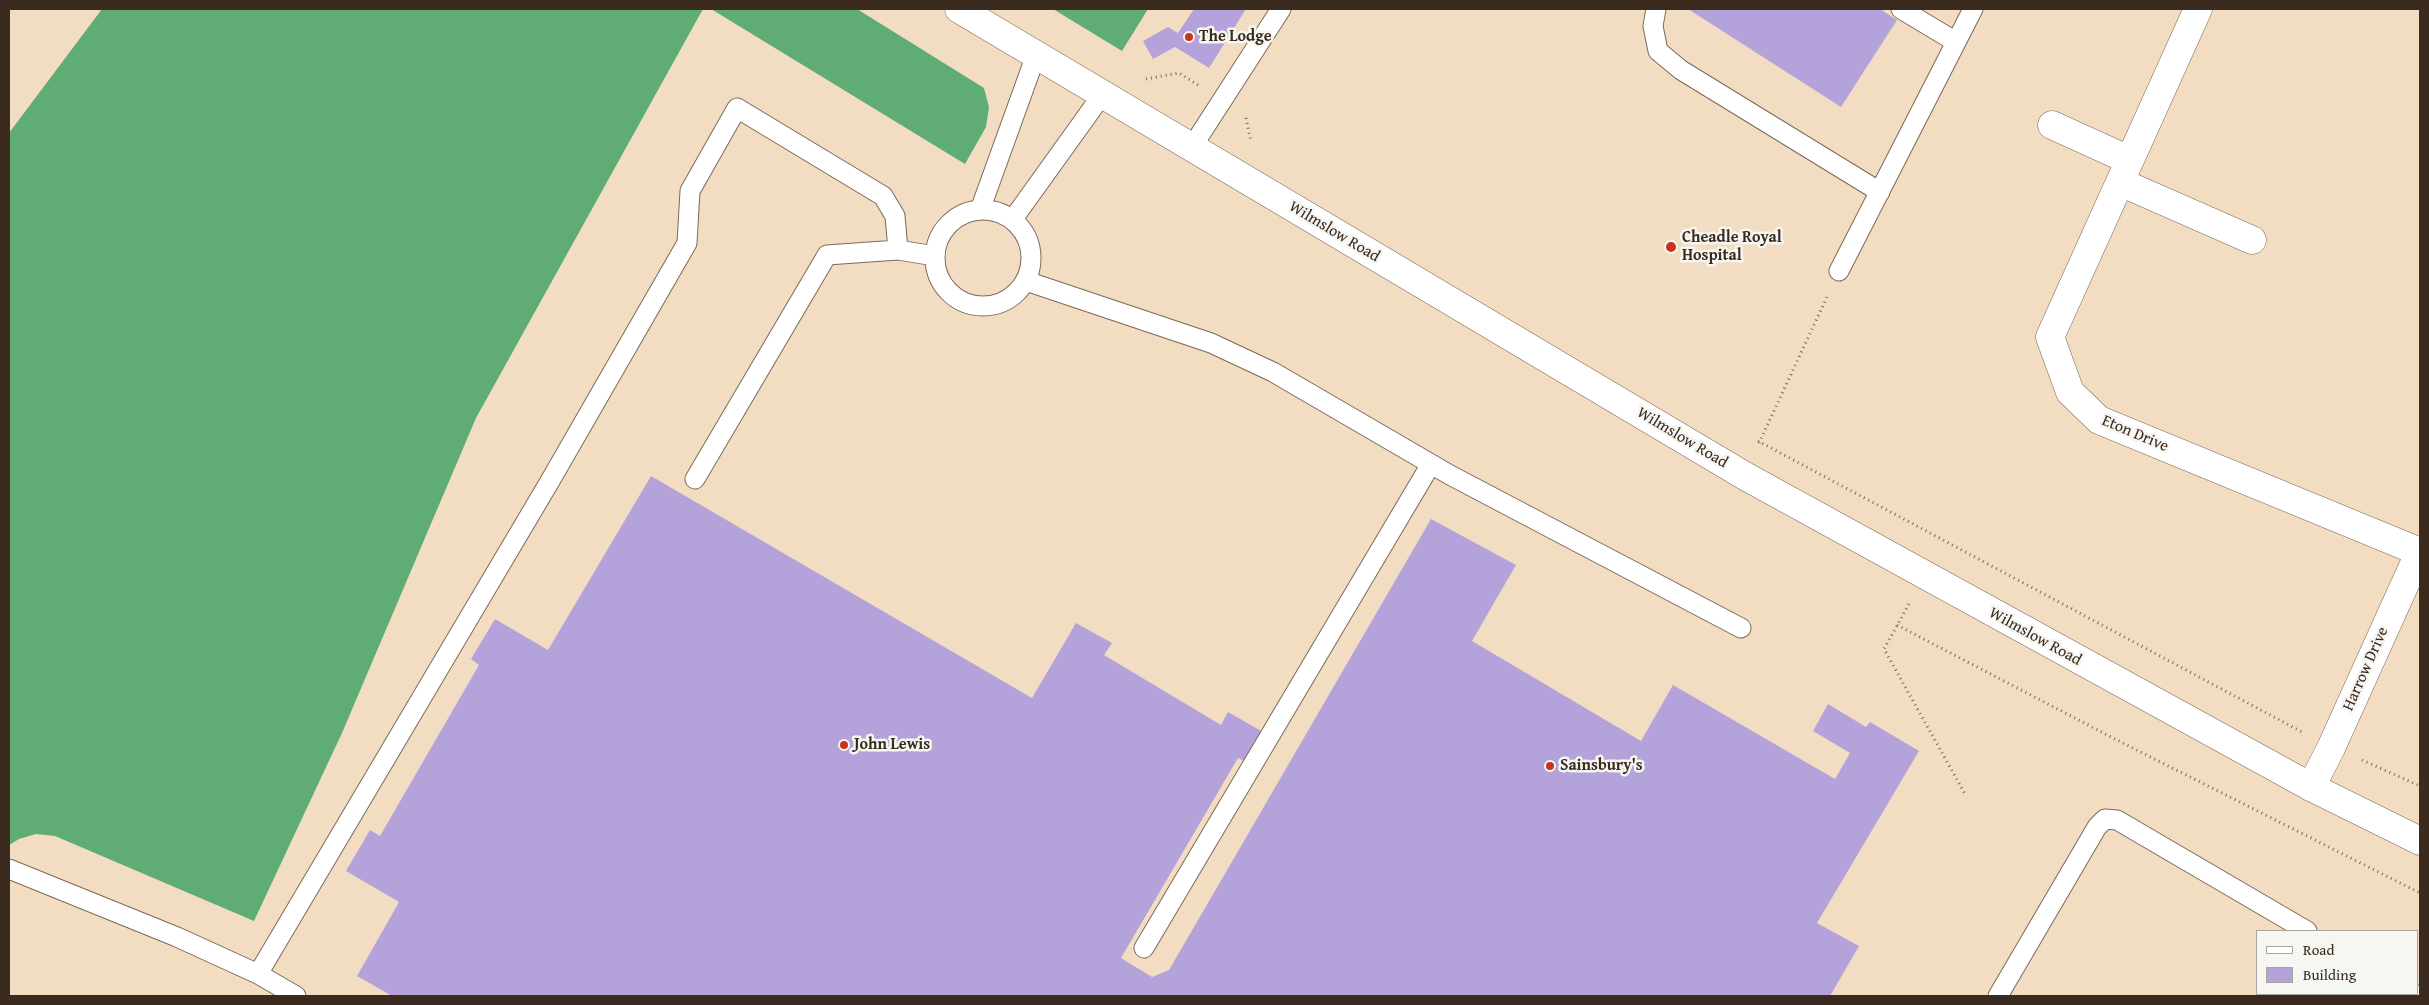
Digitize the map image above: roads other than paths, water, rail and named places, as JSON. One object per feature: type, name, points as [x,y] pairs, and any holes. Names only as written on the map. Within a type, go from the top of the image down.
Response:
[{"type":"main road","name":"Wilmslow Road","points":[[959,9],[1745,476],[2311,787],[2420,841]]},
{"type":"main road","name":"Eton Drive","points":[[2198,9],[2050,337],[2070,392],[2098,420],[2420,551]]},
{"type":"main road","points":[[2052,125],[2125,171],[2252,240]]},
{"type":"main road","name":"Harrow Drive","points":[[2311,787],[2331,748],[2420,551]]},
{"type":"lane","points":[[1192,147],[1281,9]]},
{"type":"lane","points":[[1656,9],[1653,26],[1658,51],[1681,70],[1880,192]]},
{"type":"lane","points":[[1901,9],[1956,42]]},
{"type":"lane","points":[[1839,271],[1973,9]]},
{"type":"lane","points":[[980,210],[1036,55]]},
{"type":"lane","points":[[1013,219],[1102,95]]},
{"type":"lane","points":[[258,974],[550,481],[687,242],[690,191],[737,108],[883,196],[895,216],[898,250]]},
{"type":"lane","points":[[980,210],[998,211],[1013,219],[1025,232],[1031,247],[1032,264],[1026,281],[1020,290],[999,304],[987,306],[975,306],[963,302],[952,294],[942,284],[935,256],[938,241],[955,218],[968,212],[980,210]]},
{"type":"lane","points":[[696,479],[827,255],[898,250],[935,256]]},
{"type":"lane","points":[[1026,281],[1212,343],[1273,372],[1431,464],[1741,628]]},
{"type":"lane","points":[[1144,948],[1431,464]]},
{"type":"lane","points":[[1998,996],[2097,827],[2105,819],[2117,820],[2305,930]]},
{"type":"lane","points":[[9,870],[177,937],[258,974],[296,996]]},
{"type":"place","name":"The Lodge","points":[[1189,37]]},
{"type":"place","name":"Cheadle Royal Hospital","points":[[1671,247]]},
{"type":"place","name":"John Lewis","points":[[844,745]]},
{"type":"place","name":"Sainsbury's","points":[[1550,766]]}]
